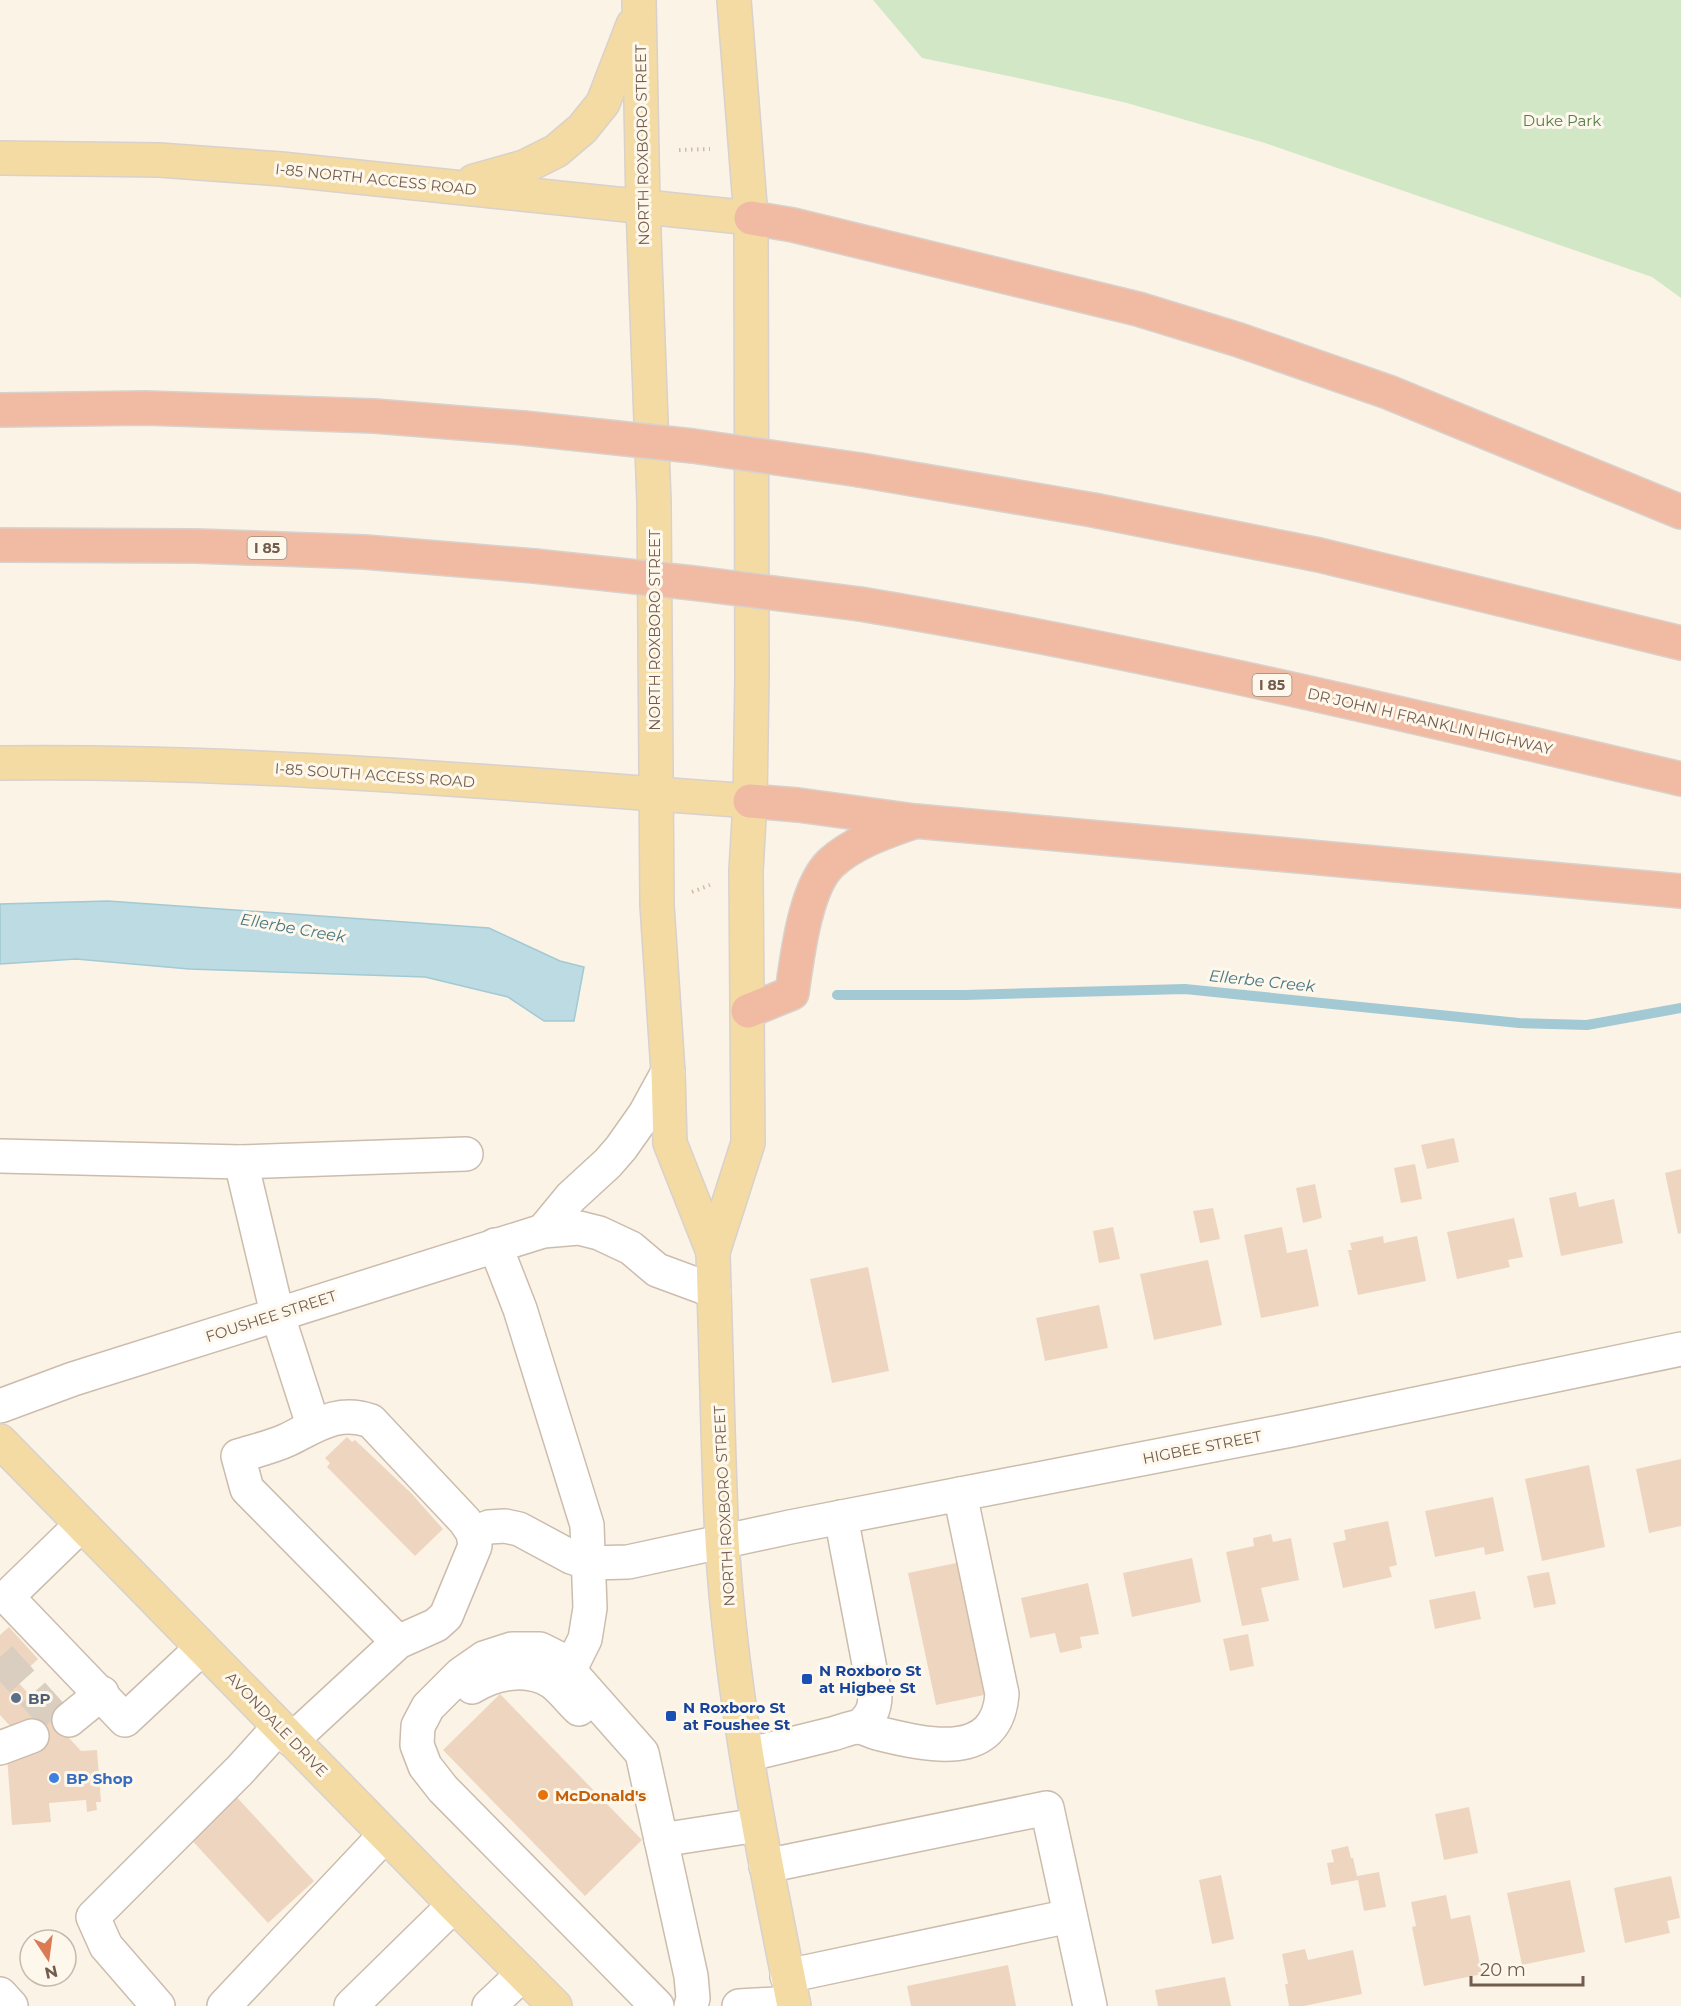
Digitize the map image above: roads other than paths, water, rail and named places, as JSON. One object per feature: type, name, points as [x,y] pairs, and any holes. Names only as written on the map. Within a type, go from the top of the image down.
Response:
[{"type":"highway","points":[[751,218],[793,225],[1138,309],[1239,340],[1388,392],[1681,512]]},
{"type":"highway","points":[[0,411],[170,409],[374,416],[523,428],[693,446],[860,470],[1093,510],[1319,555],[1681,643]]},
{"type":"highway","name":"DR JOHN H FRANKLIN HIGHWAY","points":[[0,545],[172,545],[365,552],[534,566],[860,604],[981,624],[1315,693],[1681,779]]},
{"type":"highway","points":[[750,801],[915,821],[1681,891]]},
{"type":"highway","points":[[748,1011],[792,993],[800,934],[820,876],[830,864],[847,851],[874,836],[915,821]]},
{"type":"main road","name":"NORTH ROXBORO STREET","points":[[734,0],[751,218],[750,801],[746,871],[748,1143],[713,1252],[714,1291],[722,1540],[740,1713],[758,1825],[792,1995]]},
{"type":"main road","name":"NORTH ROXBORO STREET","points":[[639,4],[643,206],[654,502],[657,905],[668,1072],[670,1143],[713,1252]]},
{"type":"main road","points":[[458,186],[524,167],[556,151],[582,129],[603,103],[639,4]]},
{"type":"main road","name":"I-85 NORTH ACCESS ROAD","points":[[0,158],[159,160],[458,186],[751,218]]},
{"type":"main road","name":"I-85 SOUTH ACCESS ROAD","points":[[0,763],[98,762],[246,766],[750,801]]},
{"type":"main road","name":"AVONDALE DRIVE","points":[[0,1442],[555,2006]]},
{"type":"street","points":[[543,1231],[571,1197],[621,1148],[640,1121],[668,1072]]},
{"type":"street","points":[[0,1156],[241,1162],[466,1155]]},
{"type":"street","points":[[241,1162],[277,1313],[313,1425]]},
{"type":"street","name":"FOUSHEE STREET","points":[[0,1406],[73,1379],[277,1313],[543,1231],[579,1228],[599,1233],[631,1248],[657,1270],[714,1291]]},
{"type":"street","points":[[495,1245],[520,1309],[587,1525],[590,1608],[585,1640],[569,1671]]},
{"type":"street","name":"HIGBEE STREET","points":[[589,1563],[628,1562],[722,1540],[1303,1428],[1681,1349]]},
{"type":"street","points":[[158,2006],[106,1946],[93,1917],[240,1770],[398,1642],[436,1625],[446,1616],[474,1546],[473,1533],[465,1521],[371,1421],[346,1416],[313,1425],[286,1441],[238,1456],[247,1489],[398,1642]]},
{"type":"street","points":[[859,1727],[906,1740],[950,1744],[971,1740],[988,1731],[996,1723],[1002,1706],[1002,1694],[960,1494]]},
{"type":"street","points":[[747,1755],[859,1727],[875,1709],[875,1695],[841,1517]]},
{"type":"street","points":[[81,1525],[2,1598],[102,1694],[125,1720],[202,1648]]},
{"type":"street","points":[[473,1533],[489,1527],[505,1526],[519,1529],[571,1557],[589,1563]]},
{"type":"street","points":[[657,2006],[443,1789],[425,1766],[417,1745],[417,1726],[428,1707],[461,1674],[484,1658],[512,1649],[540,1649],[558,1659],[642,1753],[691,1976],[693,1998],[691,2006]]},
{"type":"street","points":[[548,1895],[529,1853],[443,1765],[436,1748],[437,1731],[444,1715],[468,1690],[487,1678],[510,1673],[531,1674],[552,1682],[583,1713],[616,1724]]},
{"type":"street","points":[[69,1720],[102,1694]]},
{"type":"street","points":[[766,1866],[1047,1808],[1090,2006]]},
{"type":"street","points":[[662,1840],[758,1825]]},
{"type":"street","points":[[224,2006],[386,1835]]},
{"type":"street","points":[[351,2006],[454,1905]]},
{"type":"street","points":[[739,2006],[792,1995],[1070,1916]]},
{"type":"street","points":[[489,2006],[523,1974]]},
{"type":"street","points":[[0,1994],[11,2006]]},
{"type":"water","points":[[108,901],[489,928],[560,961],[584,967],[574,1021],[544,1021],[508,997],[425,977],[189,969],[76,959],[0,964],[0,904]]},
{"type":"waterway","name":"Ellerbe Creek","points":[[837,995],[965,995],[1185,989],[1519,1023],[1587,1025],[1681,1008]]},
{"type":"tunnel","points":[[0,1657],[60,1724]]},
{"type":"place","name":"N Roxboro St at Higbee St","points":[[807,1679]]},
{"type":"place","name":"BP","points":[[16,1698]]},
{"type":"place","name":"N Roxboro St at Foushee St","points":[[671,1716]]},
{"type":"place","name":"BP Shop","points":[[54,1778]]},
{"type":"place","name":"McDonald's","points":[[543,1795]]},
{"type":"park label","name":"Duke Park","points":[[1562,120]]}]
